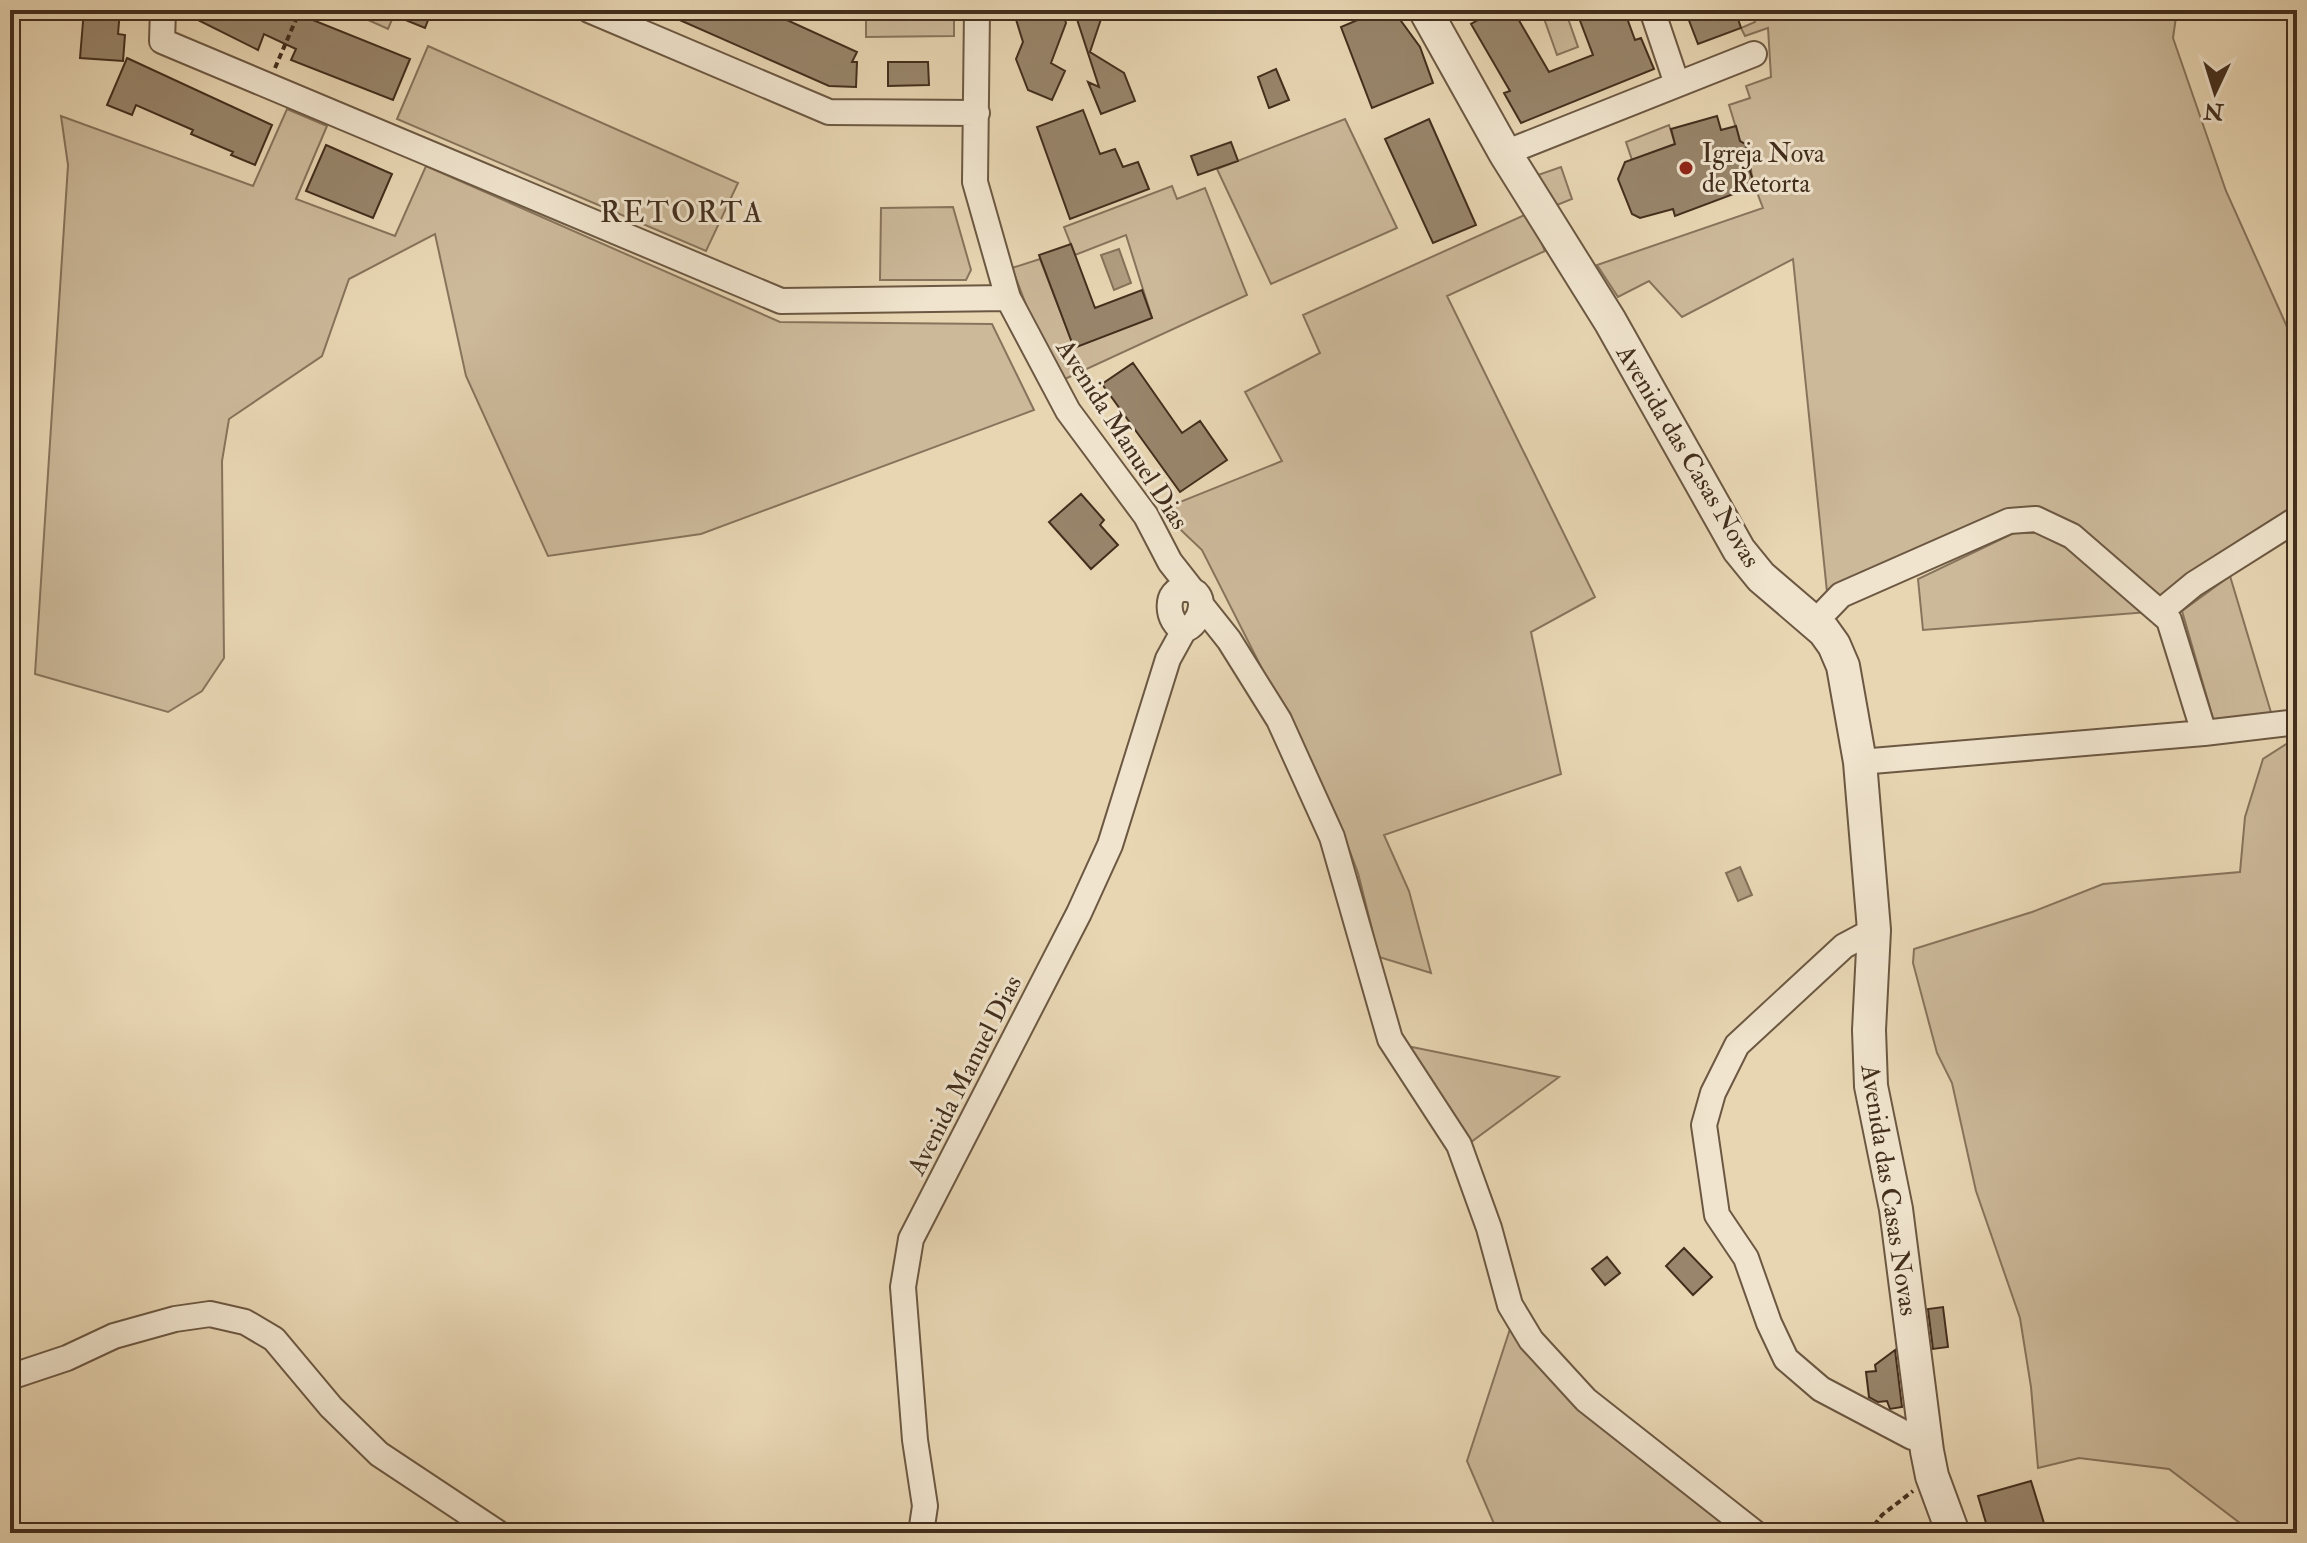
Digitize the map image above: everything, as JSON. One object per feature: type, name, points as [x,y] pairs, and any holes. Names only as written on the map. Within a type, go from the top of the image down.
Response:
[{"type":"street","points":[[163,10],[162,41],[781,301],[1008,298]]},
{"type":"street","points":[[589,10],[829,112],[977,113]]},
{"type":"street","name":"Avenida Manuel Dias","points":[[921,1533],[925,1506],[915,1440],[903,1287],[911,1239],[1079,913],[1110,845],[1185,611],[1170,562],[1146,516],[1068,411],[1008,298],[975,182],[977,10]]},
{"type":"street","points":[[1652,10],[1677,84]]},
{"type":"street","name":"Avenida das Casas Novas","points":[[1434,14],[1505,153],[1610,321],[1739,550],[1761,577],[1815,622],[1834,645],[1843,666],[1860,762],[1874,930],[1869,1030],[1871,1086],[1896,1209],[1925,1438],[1932,1476],[1953,1533]]},
{"type":"street","points":[[1505,153],[1754,54]]},
{"type":"street","points":[[1815,622],[1841,595],[2009,521],[2036,519],[2072,536],[2169,620],[2204,733]]},
{"type":"street","points":[[2160,612],[2194,584],[2297,519]]},
{"type":"street","points":[[1185,611],[1229,640],[1279,720],[1332,837],[1390,1039],[1459,1145],[1489,1228],[1510,1305],[1531,1340],[1586,1400],[1755,1533]]},
{"type":"street","points":[[1860,762],[2204,733],[2297,722]]},
{"type":"street","points":[[1874,930],[1844,946],[1737,1045],[1713,1093],[1704,1125],[1717,1215],[1746,1258],[1769,1323],[1786,1359],[1821,1389],[1912,1437],[1925,1438]]},
{"type":"street","points":[[10,1377],[67,1358],[114,1336],[175,1319],[210,1314],[245,1322],[274,1339],[331,1407],[379,1454],[498,1533]]},
{"type":"path","points":[[268,85],[300,10]]},
{"type":"path","points":[[1868,1533],[1882,1515],[1932,1476]]},
{"type":"shaded area","points":[[346,10],[396,10],[388,29]]},
{"type":"shaded area","points":[[866,10],[954,10],[954,36],[866,37]]},
{"type":"shaded area","points":[[1541,10],[1565,10],[1578,47],[1557,55]]},
{"type":"shaded area","points":[[1751,10],[2177,10],[2173,38],[2226,191],[2297,349],[2297,520],[2160,612],[2072,536],[2002,524],[1827,592],[1793,259],[1682,317],[1649,281],[1618,297],[1597,265],[1763,208],[1752,176],[1749,152],[1740,141],[1729,105],[1750,98],[1746,86],[1771,77],[1768,28],[1745,36],[1741,28],[1755,22]]},
{"type":"shaded area","points":[[428,46],[738,183],[706,251],[397,119]]},
{"type":"shaded area","points":[[287,109],[327,126],[296,199],[395,236],[426,166],[780,322],[992,324],[1034,410],[701,534],[548,556],[466,376],[435,234],[349,279],[322,356],[229,419],[222,461],[224,658],[202,691],[168,712],[35,674],[68,165],[61,116],[253,186]]},
{"type":"shaded area","points":[[1345,119],[1397,228],[1271,284],[1217,169]]},
{"type":"shaded area","points":[[1669,125],[1675,144],[1632,160],[1626,142]]},
{"type":"shaded area","points":[[1561,167],[1572,199],[1557,205],[1538,175]]},
{"type":"shaded area","points":[[1172,186],[1177,199],[1205,188],[1247,295],[1065,379],[1033,323],[1012,268],[1040,259],[1074,347],[1152,318],[1126,235],[1075,255],[1064,227]]},
{"type":"shaded area","points":[[953,207],[971,270],[966,280],[880,280],[881,208]]},
{"type":"shaded area","points":[[1529,213],[1545,251],[1447,296],[1595,597],[1531,632],[1561,774],[1384,835],[1409,891],[1431,973],[1379,957],[1358,873],[1336,815],[1202,550],[1160,510],[1282,461],[1245,392],[1320,353],[1303,315]]},
{"type":"shaded area","points":[[1119,249],[1131,283],[1114,290],[1101,255]]},
{"type":"shaded area","points":[[2014,533],[2036,533],[2067,547],[2149,612],[1923,630],[1918,579]]},
{"type":"shaded area","points":[[2230,576],[2273,719],[2214,722],[2182,611]]},
{"type":"shaded area","points":[[2297,737],[2297,1533],[2253,1533],[2169,1469],[2079,1458],[2038,1468],[2031,1387],[2020,1318],[1976,1191],[1952,1083],[1937,1053],[1913,963],[1914,949],[2032,912],[2103,884],[2240,872],[2245,817],[2263,759]]},
{"type":"shaded area","points":[[1740,867],[1752,895],[1738,901],[1726,873]]},
{"type":"shaded area","points":[[1407,1046],[1559,1077],[1467,1145]]},
{"type":"shaded area","points":[[1510,1329],[1740,1533],[1498,1533],[1467,1461]]},
{"type":"building","points":[[84,10],[120,10],[118,34],[125,35],[123,61],[80,58]]},
{"type":"building","points":[[178,10],[288,10],[410,59],[393,100],[291,60],[296,49],[264,34],[258,50]]},
{"type":"building","points":[[381,10],[432,10],[425,28]]},
{"type":"building","points":[[657,10],[765,10],[857,52],[852,62],[857,62],[856,87],[829,86]]},
{"type":"building","points":[[1013,10],[1062,10],[1066,23],[1051,63],[1065,71],[1052,100],[1028,90],[1016,59],[1023,42]]},
{"type":"building","points":[[1074,10],[1104,10],[1090,52],[1124,73],[1135,101],[1101,114],[1088,82],[1099,87]]},
{"type":"building","points":[[1356,10],[1393,10],[1420,47],[1433,83],[1372,108],[1341,27],[1360,19]]},
{"type":"building","points":[[1496,10],[1513,10],[1549,72],[1593,55],[1576,10],[1624,10],[1635,40],[1641,38],[1654,69],[1521,123],[1504,93],[1510,91],[1471,24]]},
{"type":"building","points":[[1685,10],[1735,10],[1741,28],[1698,44]]},
{"type":"building","points":[[127,58],[272,125],[255,165],[191,134],[193,130],[136,105],[132,115],[107,105]]},
{"type":"building","points":[[888,62],[928,62],[929,85],[888,86]]},
{"type":"building","points":[[1276,69],[1289,100],[1269,108],[1258,77]]},
{"type":"building","points":[[1083,110],[1100,154],[1115,149],[1123,167],[1138,162],[1149,189],[1070,219],[1037,127]]},
{"type":"building","name":"Igreja Nova de Retorta","points":[[1717,116],[1721,130],[1736,126],[1740,141],[1745,144],[1752,162],[1750,171],[1755,186],[1675,216],[1673,209],[1640,218],[1632,214],[1618,179],[1625,162],[1675,144],[1671,129]]},
{"type":"building","points":[[1429,119],[1476,225],[1433,243],[1385,139]]},
{"type":"building","points":[[1231,142],[1238,161],[1198,175],[1191,156]]},
{"type":"building","points":[[326,145],[392,174],[373,218],[306,191]]},
{"type":"building","points":[[1071,244],[1095,308],[1142,290],[1152,318],[1074,348],[1039,255]]},
{"type":"building","points":[[1133,363],[1182,433],[1200,421],[1227,460],[1180,492],[1102,384]]},
{"type":"building","points":[[1081,494],[1104,520],[1100,525],[1118,545],[1091,569],[1049,522]]},
{"type":"building","points":[[1684,1248],[1712,1277],[1693,1295],[1666,1266]]},
{"type":"building","points":[[1607,1257],[1620,1273],[1605,1285],[1592,1269]]},
{"type":"building","points":[[1943,1307],[1948,1347],[1933,1349],[1928,1309]]},
{"type":"building","points":[[1895,1350],[1902,1407],[1890,1409],[1887,1401],[1878,1402],[1869,1397],[1866,1372],[1876,1371],[1875,1365]]},
{"type":"building","points":[[2031,1481],[2047,1533],[1989,1533],[1978,1496]]},
{"type":"place","name":"Igreja Nova de Retorta","points":[[1686,168]]},
{"type":"district","name":"RETORTA","points":[[682,212]]}]
